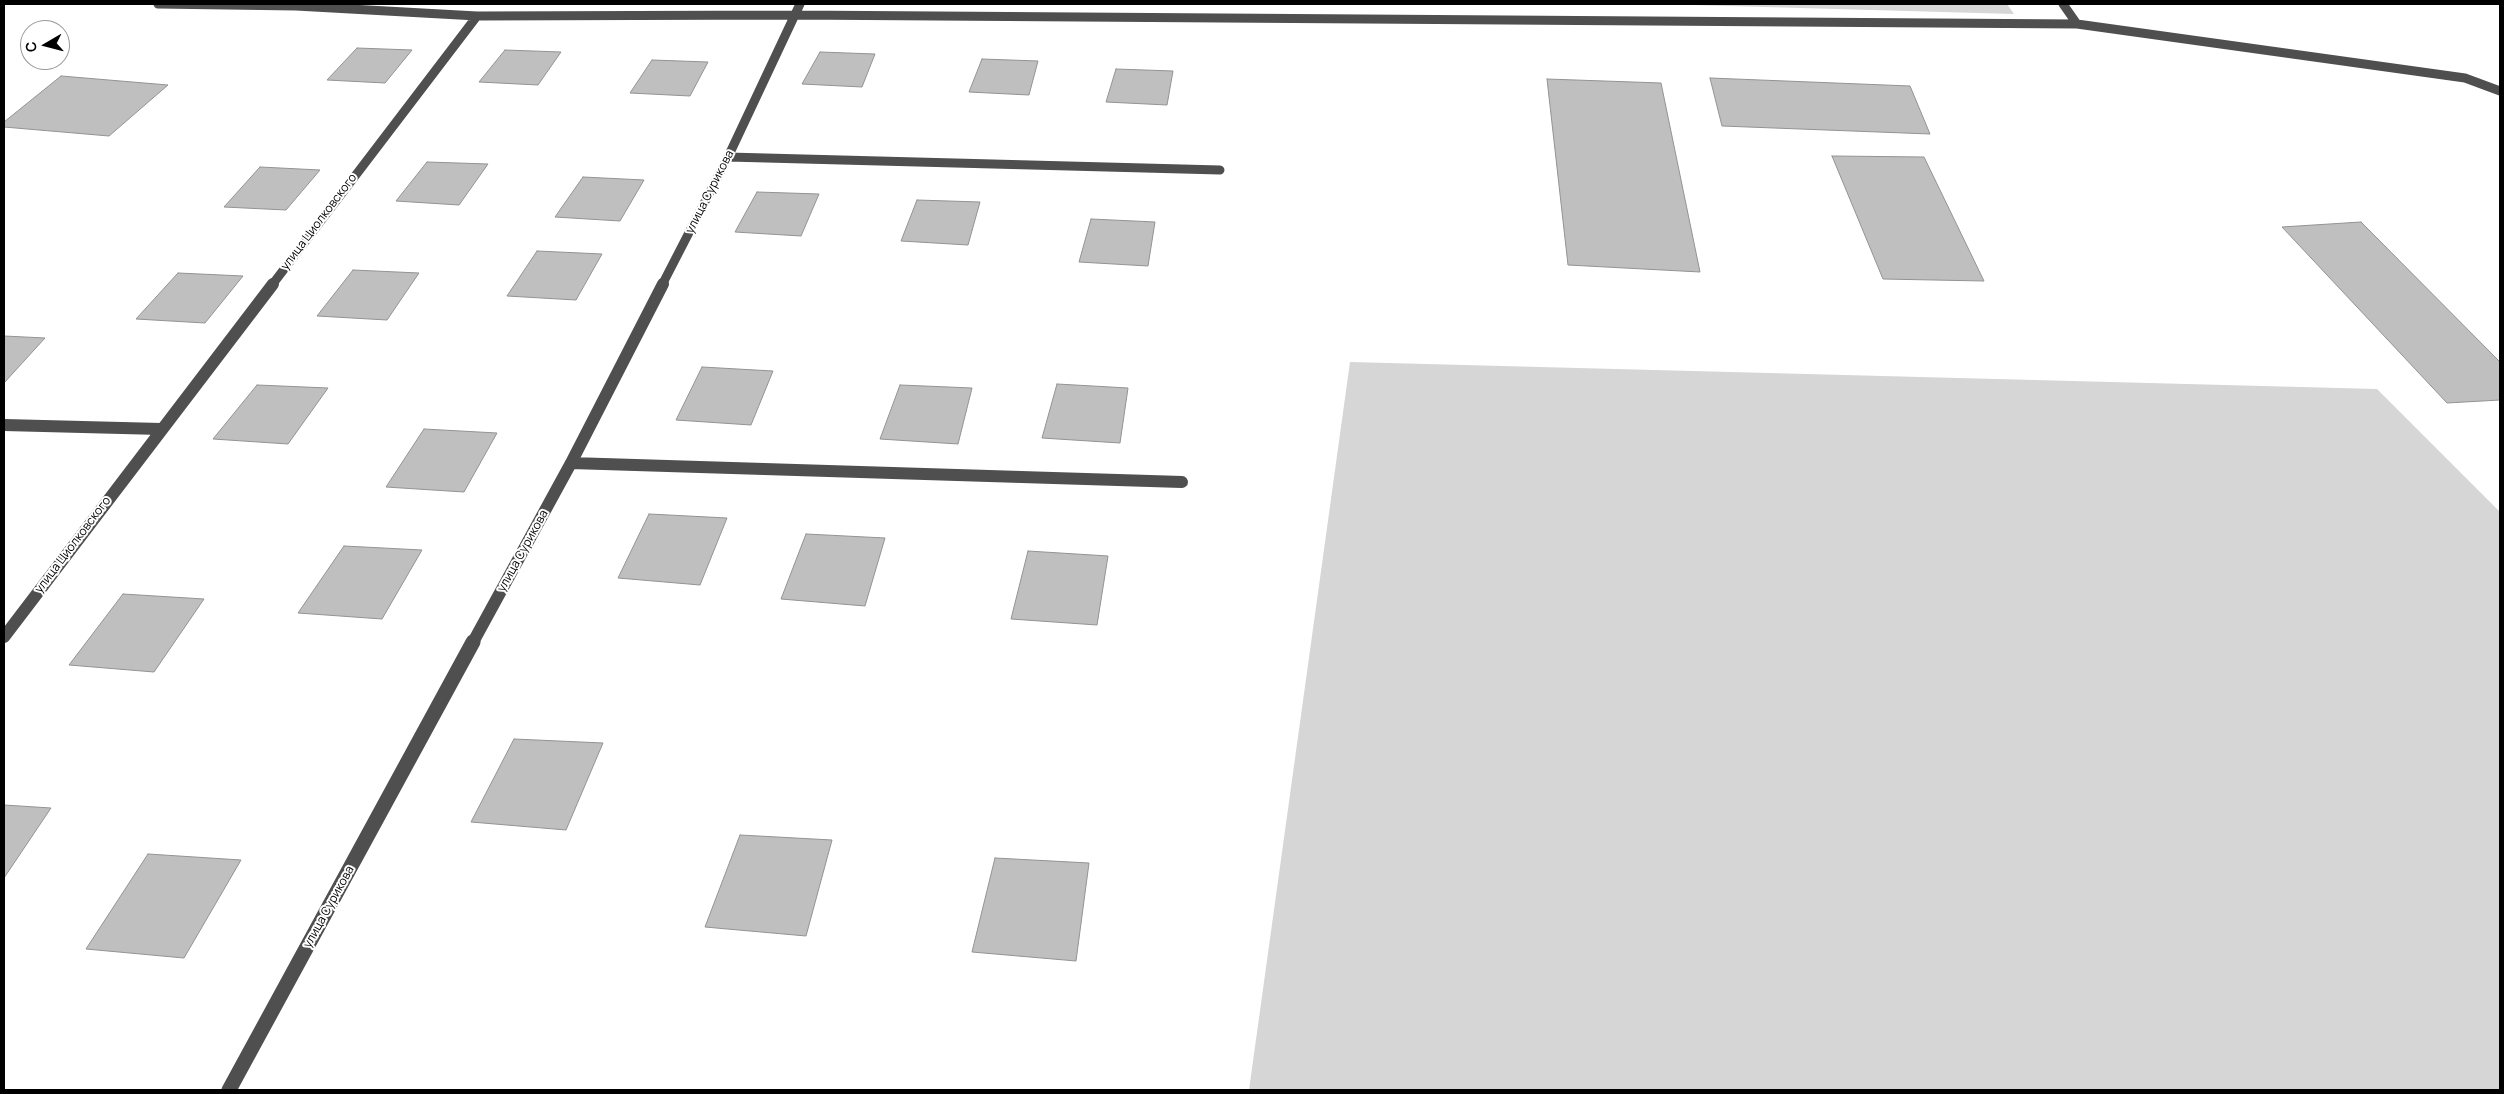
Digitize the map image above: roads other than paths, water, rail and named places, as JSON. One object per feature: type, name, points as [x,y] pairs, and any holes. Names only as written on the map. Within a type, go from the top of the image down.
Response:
[{"type":"street","points":[[158,4],[297,5],[477,16],[797,10],[2077,24],[2466,78],[2500,90]]},
{"type":"street","points":[[2062,4],[2077,24]]},
{"type":"street","name":"улица Сурикова","points":[[229,1090],[571,463],[728,157],[797,10]]},
{"type":"street","name":"улица Циолковского","points":[[4,637],[477,16]]},
{"type":"street","points":[[728,157],[1220,170]]},
{"type":"street","points":[[4,425],[161,429]]},
{"type":"street","points":[[571,463],[1182,482]]}]
